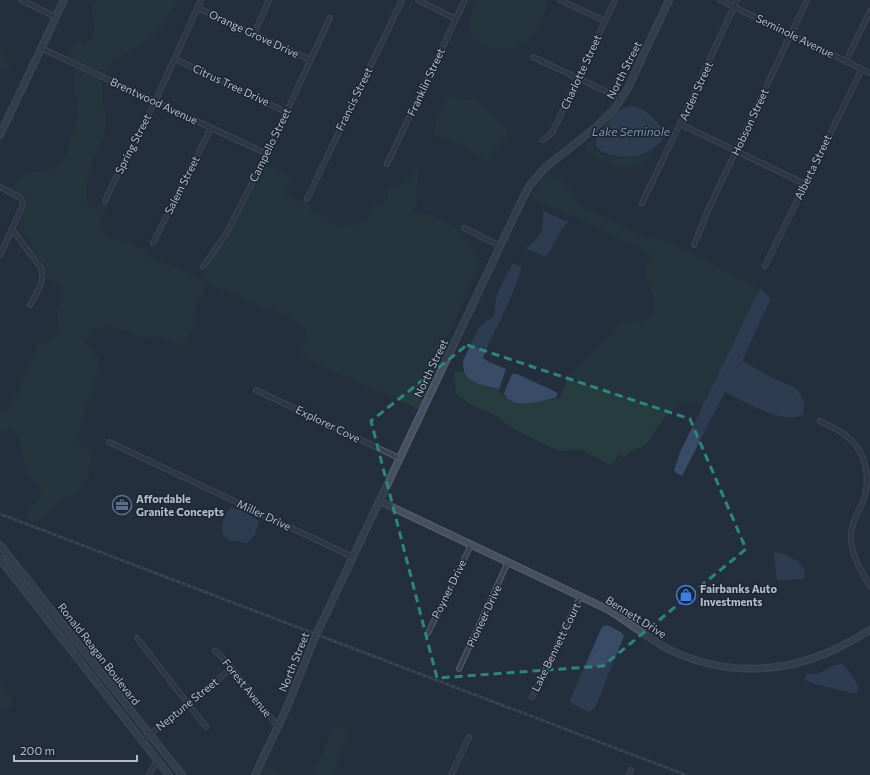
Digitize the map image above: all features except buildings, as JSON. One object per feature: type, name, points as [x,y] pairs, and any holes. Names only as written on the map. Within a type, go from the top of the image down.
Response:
[{"type":"street","points":[[22,0],[56,16]]},
{"type":"street","points":[[0,135],[64,0]]},
{"type":"street","name":"Spring Street","points":[[105,201],[155,102],[201,0]]},
{"type":"street","points":[[254,34],[270,0]]},
{"type":"street","name":"Francis Street","points":[[306,199],[402,0]]},
{"type":"street","points":[[418,0],[456,19]]},
{"type":"street","name":"Franklin Street","points":[[387,164],[465,0]]},
{"type":"street","points":[[560,0],[605,21]]},
{"type":"street","name":"Charlotte Street","points":[[543,140],[552,132],[615,0]]},
{"type":"street","name":"North Street","points":[[255,775],[278,727],[316,634],[522,198],[538,175],[607,118],[622,99],[670,0]]},
{"type":"street","name":"Seminole Avenue","points":[[720,0],[870,73]]},
{"type":"street","name":"Arden Street","points":[[642,203],[737,0]]},
{"type":"street","name":"Hobson Street","points":[[694,245],[709,208],[807,0]]},
{"type":"street","name":"Orange Grove Drive","points":[[198,8],[311,60]]},
{"type":"street","points":[[846,61],[870,11]]},
{"type":"street","name":"Campello Street","points":[[203,267],[226,234],[267,154],[330,18]]},
{"type":"street","name":"Brentwood Avenue","points":[[41,48],[267,154]]},
{"type":"street","points":[[533,57],[622,99]]},
{"type":"street","name":"Citrus Tree Drive","points":[[175,59],[286,112]]},
{"type":"street","name":"Alberta Street","points":[[765,266],[862,69]]},
{"type":"street","points":[[680,124],[805,184]]},
{"type":"street","name":"Salem Street","points":[[153,243],[211,128]]},
{"type":"street","points":[[0,187],[17,195],[23,201],[22,210],[0,254]]},
{"type":"street","points":[[464,228],[500,246]]},
{"type":"street","points":[[12,229],[43,272],[41,282],[30,305]]},
{"type":"street","name":"Explorer Cove","points":[[256,390],[399,458]]},
{"type":"street","points":[[820,420],[852,440],[862,458],[867,479],[866,490],[864,499],[852,525],[851,545],[854,556],[870,586]]},
{"type":"street","name":"Miller Drive","points":[[109,442],[353,557]]},
{"type":"street","name":"Bennett Drive","points":[[379,501],[609,610],[666,648],[713,664],[748,670],[789,665],[807,661],[829,653],[870,630]]},
{"type":"street","name":"Poyner Drive","points":[[428,633],[471,544]]},
{"type":"street","name":"Ronald Reagan Boulevard","points":[[0,545],[182,775]]},
{"type":"street","points":[[0,559],[8,555]]},
{"type":"street","name":"Ronald Reagan Boulevard","points":[[0,559],[170,775]]},
{"type":"street","name":"Pioneer Drive","points":[[459,669],[508,562]]},
{"type":"street","name":"Lake Bennett Court","points":[[532,697],[580,597]]},
{"type":"street","points":[[137,638],[206,727]]},
{"type":"street","name":"Forest Avenue","points":[[214,651],[232,668],[278,727]]},
{"type":"street","name":"Neptune Street","points":[[142,741],[232,668]]},
{"type":"street","points":[[451,775],[469,737]]},
{"type":"street","points":[[149,775],[157,760]]},
{"type":"street","points":[[628,775],[631,770]]},
{"type":"highlighted area","points":[[467,345],[690,419],[746,549],[603,666],[437,678],[371,421]]},
{"type":"green space","points":[[95,0],[175,0],[175,5],[157,33],[114,60],[105,76],[69,59],[68,56],[70,47],[78,42],[86,45],[92,35],[94,25],[92,10]]},
{"type":"green space","points":[[472,0],[547,0],[537,29],[527,41],[514,48],[498,49],[483,46],[473,39],[469,25],[473,8]]},
{"type":"green space","points":[[0,44],[10,65],[5,71],[0,70]]},
{"type":"green space","points":[[73,65],[104,80],[102,87],[103,109],[105,111],[106,121],[104,137],[97,148],[87,179],[86,198],[88,206],[95,208],[108,204],[99,223],[106,238],[132,242],[134,245],[146,250],[151,258],[202,279],[215,252],[227,239],[264,167],[275,168],[291,179],[283,192],[311,205],[311,215],[320,214],[327,220],[334,223],[342,226],[348,226],[355,225],[365,219],[369,215],[374,203],[383,206],[382,203],[388,198],[387,187],[397,187],[409,180],[420,164],[417,186],[417,203],[412,213],[429,215],[458,229],[481,261],[434,368],[426,397],[418,409],[307,359],[300,353],[306,338],[307,329],[289,317],[273,309],[272,312],[233,293],[207,285],[192,315],[197,317],[184,345],[158,336],[139,337],[128,331],[111,327],[91,329],[85,343],[100,362],[76,442],[92,454],[89,466],[89,476],[81,489],[71,497],[65,495],[49,513],[35,524],[26,519],[32,504],[37,502],[42,492],[41,487],[28,474],[17,433],[12,428],[0,431],[0,409],[5,412],[19,391],[38,343],[49,343],[53,339],[59,326],[57,311],[65,287],[47,278],[29,239],[19,230],[20,222],[27,206],[26,196],[12,189],[18,180],[24,175],[31,172],[49,169],[61,163],[68,151],[71,135],[76,125],[77,114],[75,74]]},
{"type":"green space","points":[[449,97],[465,100],[475,98],[506,128],[507,138],[499,144],[487,161],[456,142],[434,136],[436,120],[442,106]]},
{"type":"green space","points":[[594,138],[594,148],[597,152],[607,156],[636,158],[654,150],[641,165],[626,167],[613,165],[596,158],[585,150],[587,144]]},
{"type":"green space","points":[[548,174],[562,180],[571,192],[577,204],[586,209],[600,214],[645,237],[667,241],[760,289],[703,405],[692,403],[683,404],[675,408],[662,421],[645,445],[630,451],[624,457],[618,454],[615,462],[610,465],[580,449],[562,451],[550,447],[513,429],[498,417],[468,403],[456,394],[454,371],[465,373],[472,380],[480,384],[499,389],[499,392],[513,402],[524,404],[560,398],[568,377],[606,340],[620,323],[623,321],[642,322],[653,315],[654,307],[652,294],[645,274],[646,267],[652,254],[534,199],[530,190],[533,192]]},
{"type":"green space","points":[[0,683],[14,702],[0,713]]},
{"type":"green space","points":[[339,725],[349,733],[332,775],[312,775],[332,730]]},
{"type":"green space","points":[[263,764],[284,775],[259,775]]},
{"type":"water","name":"Lake Seminole","points":[[631,106],[643,110],[653,117],[664,131],[662,140],[651,150],[637,156],[620,157],[602,152],[595,144],[597,136],[616,112]]},
{"type":"water","points":[[543,211],[568,222],[561,230],[549,253],[544,256],[525,248],[538,237],[543,222]]},
{"type":"water","points":[[513,263],[522,268],[508,304],[483,358],[506,369],[499,389],[478,384],[468,378],[464,372],[463,361],[478,329],[492,318],[499,290]]},
{"type":"water","points":[[760,289],[771,298],[742,361],[797,389],[804,401],[803,415],[785,417],[774,414],[764,411],[725,392],[682,476],[674,470],[681,450]]},
{"type":"water","points":[[512,374],[517,374],[556,392],[558,395],[555,398],[535,403],[521,404],[514,402],[508,399],[504,394]]},
{"type":"water","points":[[231,507],[250,515],[259,522],[255,535],[247,543],[235,542],[225,537],[223,534],[223,521]]},
{"type":"water","points":[[774,552],[787,555],[799,563],[804,569],[805,579],[777,580]]},
{"type":"water","points":[[607,625],[621,632],[624,636],[595,708],[589,712],[569,702],[602,627]]},
{"type":"water","points":[[842,664],[850,672],[859,689],[856,694],[815,684],[805,680],[807,674],[818,674],[835,665]]},
{"type":"railway","points":[[0,514],[686,775]]},
{"type":"place","name":"Affordable Granite Concepts","points":[[122,505]]},
{"type":"place","name":"Fairbanks Auto Investments","points":[[686,595]]}]
